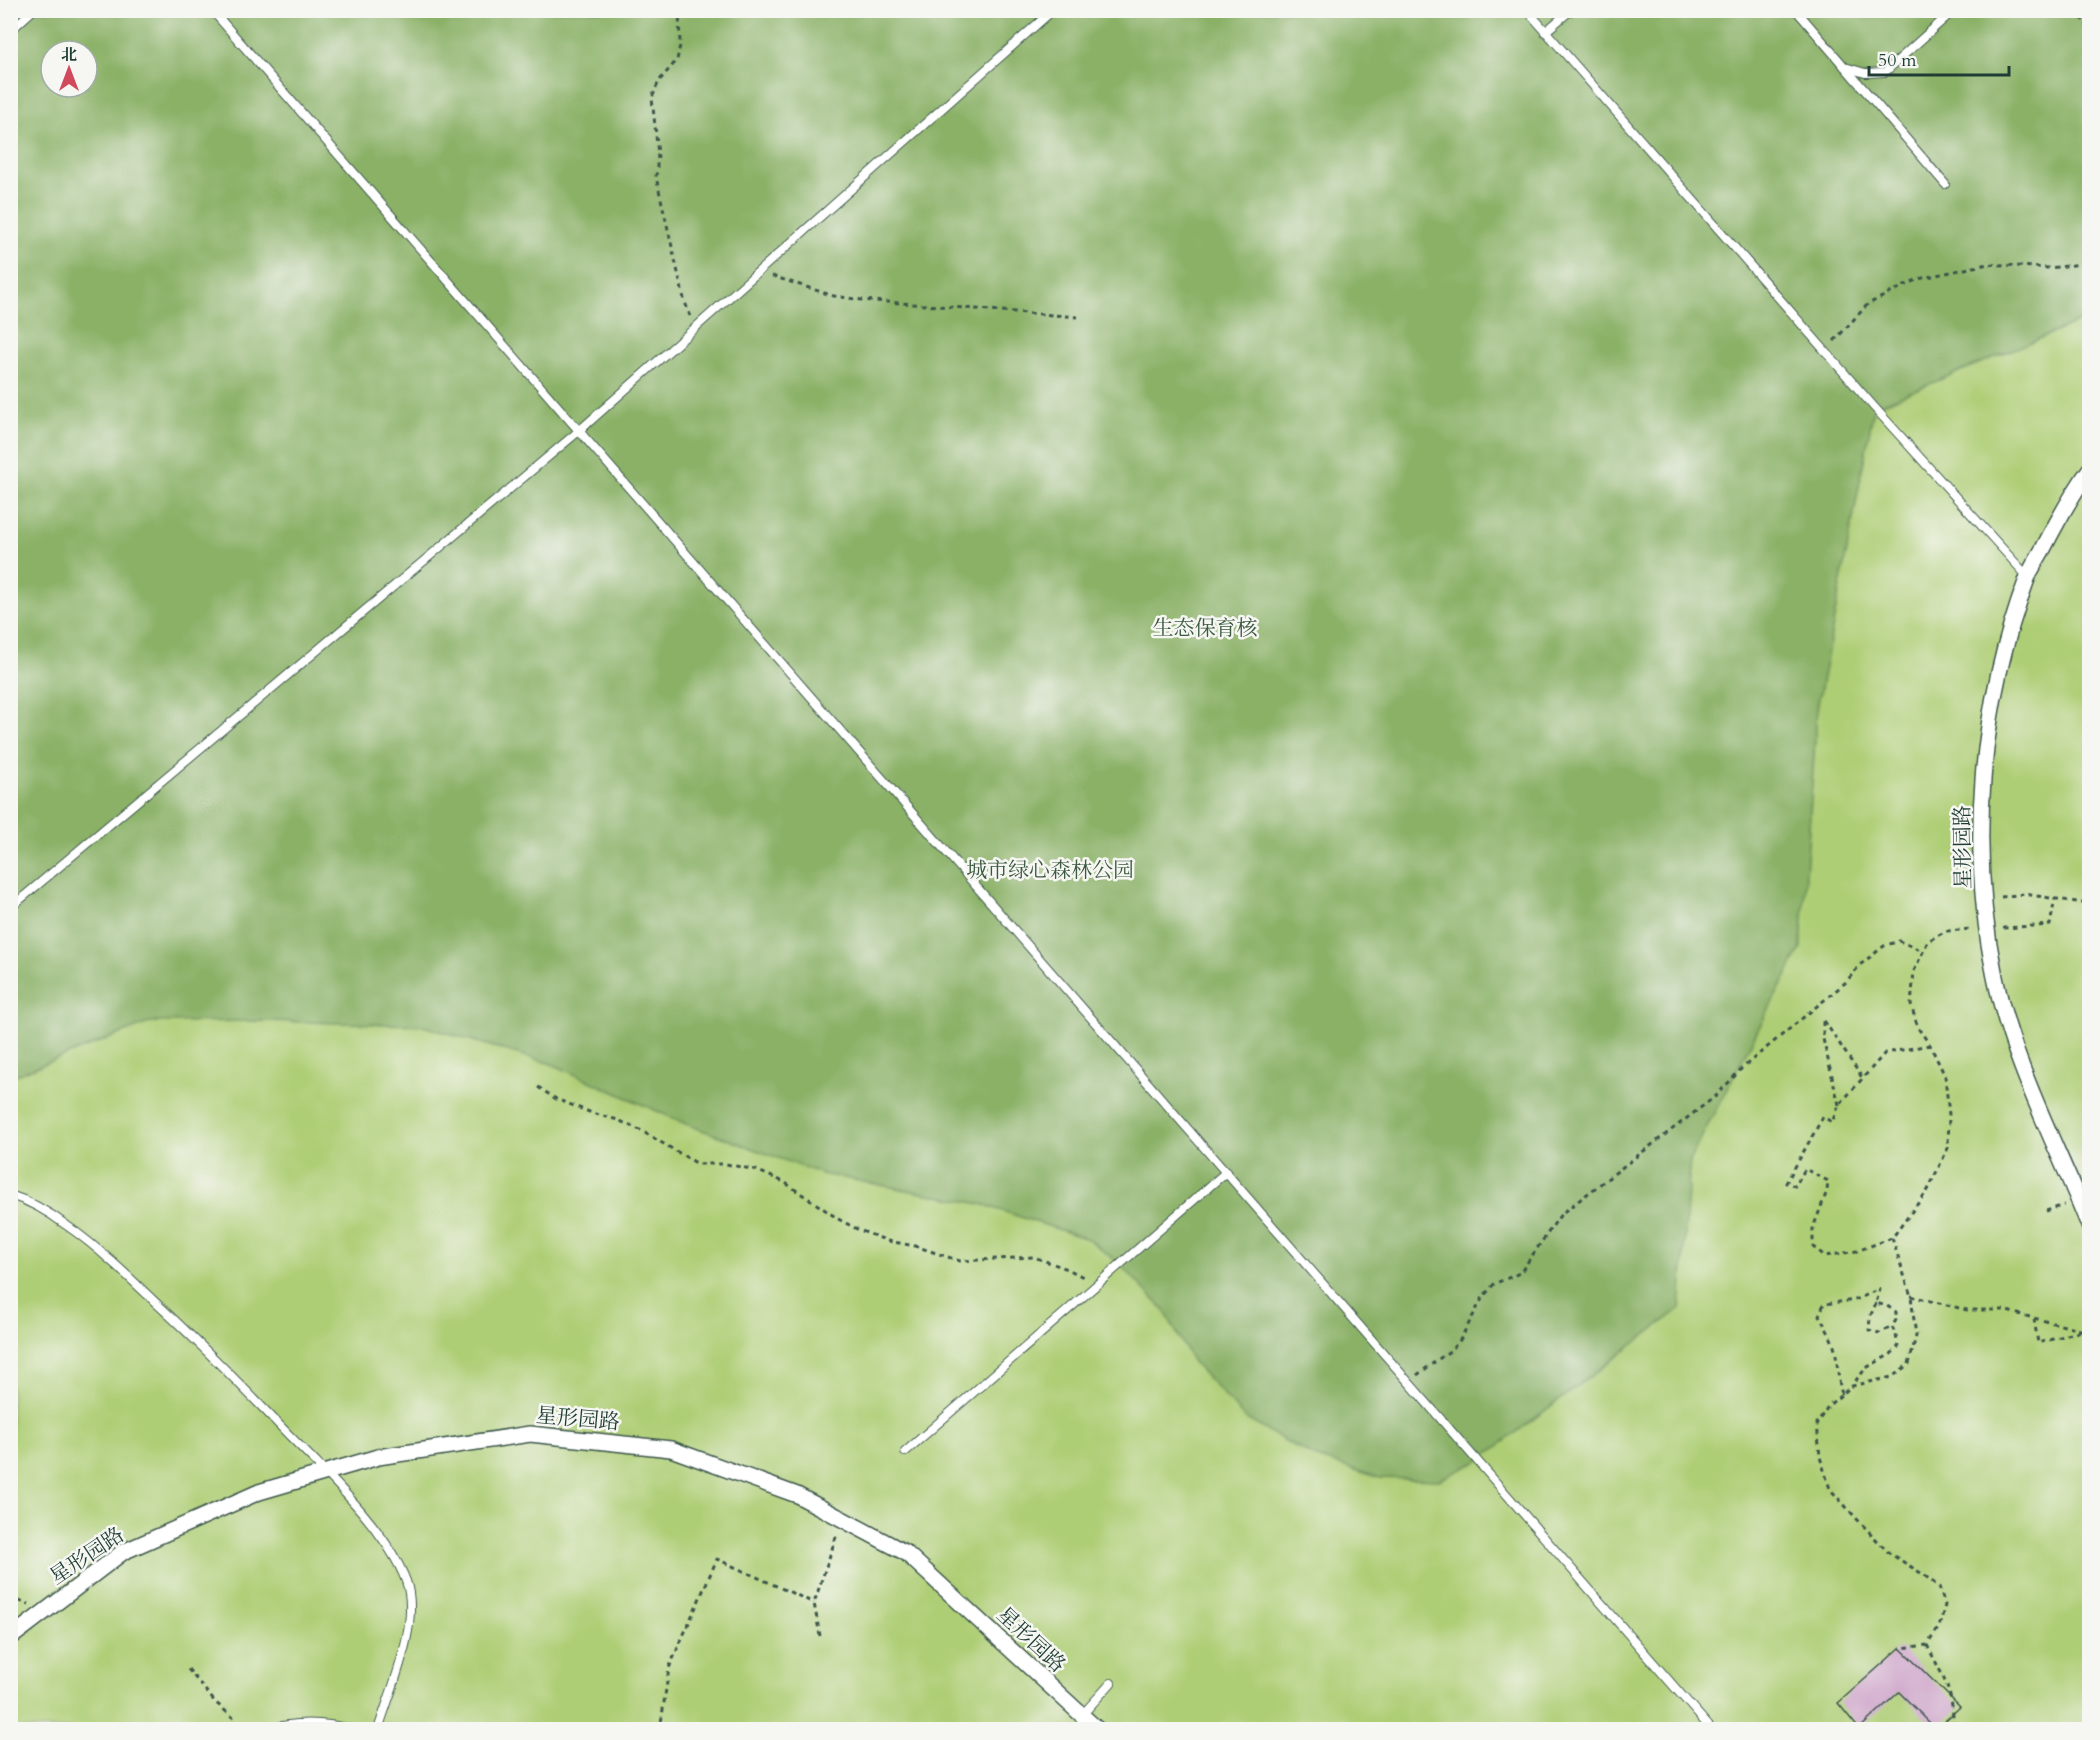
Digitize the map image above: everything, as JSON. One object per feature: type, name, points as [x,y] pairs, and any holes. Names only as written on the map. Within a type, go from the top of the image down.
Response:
[{"type":"street","name":"星形园路","points":[[2090,469],[2068,500],[2028,577],[2014,618],[1995,693],[1985,755],[1981,818],[1984,899],[1995,978],[2017,1052],[2090,1228]]},
{"type":"street","name":"星形园路","points":[[10,1638],[123,1552],[259,1492],[378,1457],[530,1434],[671,1449],[797,1495],[906,1553],[1082,1722],[1098,1730]]},
{"type":"lane","points":[[10,31],[33,10]]},
{"type":"lane","points":[[212,10],[1712,1730]]},
{"type":"lane","points":[[10,908],[580,430],[1053,10]]},
{"type":"lane","points":[[1527,10],[1825,352],[2028,577]]},
{"type":"lane","points":[[1545,32],[1571,10]]},
{"type":"lane","points":[[1796,10],[1945,184]]},
{"type":"lane","points":[[1844,66],[1864,73],[1885,72],[1954,10]]},
{"type":"lane","points":[[905,1452],[1226,1172]]},
{"type":"lane","points":[[10,1196],[23,1199],[67,1225],[127,1275],[222,1365],[326,1472],[387,1546],[406,1581],[411,1619],[378,1730]]},
{"type":"lane","points":[[1082,1722],[1111,1683]]},
{"type":"lane","points":[[266,1730],[282,1725],[318,1723],[355,1730]]},
{"type":"path","points":[[679,10],[680,45],[677,60],[659,81],[652,98],[658,154],[656,177],[684,298],[694,328]]},
{"type":"path","points":[[2075,10],[2090,29]]},
{"type":"path","points":[[1825,352],[1868,304],[1918,279],[1988,264],[2049,268],[2090,263]]},
{"type":"path","points":[[759,272],[834,296],[853,299],[1078,317]]},
{"type":"path","points":[[1984,899],[2024,894],[2090,904]]},
{"type":"path","points":[[1929,1045],[1886,1053],[1839,1105],[1832,1122],[1823,1117],[1786,1183],[1795,1186],[1804,1169],[1828,1181],[1827,1191],[1813,1228],[1813,1246],[1825,1256],[1857,1251],[1892,1238],[1928,1190],[1948,1148],[1949,1115],[1945,1076],[1929,1045],[1918,1028],[1911,1005],[1914,971],[1928,941],[1946,931],[2050,925],[2055,898]]},
{"type":"path","points":[[1408,1381],[1451,1350],[1460,1340],[1483,1297],[1494,1284],[1520,1273],[1561,1214],[1716,1096],[1742,1068],[1845,983],[1861,964],[1884,946],[1899,941],[1923,951]]},
{"type":"path","points":[[1839,1105],[1823,1039],[1823,1019],[1863,1079]]},
{"type":"path","points":[[538,1087],[556,1099],[640,1130],[698,1164],[726,1164],[756,1170],[784,1182],[840,1220],[888,1241],[915,1246],[960,1261],[1034,1257],[1068,1269],[1097,1284]]},
{"type":"path","points":[[1852,1386],[1892,1377],[1909,1364],[1916,1336],[1911,1296],[1892,1238]]},
{"type":"path","points":[[1842,1394],[1835,1353],[1819,1315],[1824,1304],[1856,1300],[1880,1289],[1870,1317],[1869,1330],[1879,1333],[1892,1328],[1896,1320],[1896,1312],[1876,1303]]},
{"type":"path","points":[[1911,1296],[1967,1310],[2003,1310],[2084,1331]]},
{"type":"path","points":[[2034,1319],[2038,1343],[2090,1330]]},
{"type":"path","points":[[1892,1328],[1898,1347],[1891,1354],[1866,1368],[1852,1386],[1828,1405],[1817,1423],[1820,1457],[1830,1489],[1888,1553],[1939,1587],[1945,1605],[1939,1627],[1927,1645],[1900,1648]]},
{"type":"path","points":[[820,1636],[814,1603],[842,1519]]},
{"type":"path","points":[[660,1730],[669,1668],[717,1559],[814,1603]]},
{"type":"path","points":[[1927,1645],[1951,1693],[1952,1730]]},
{"type":"path","points":[[188,1669],[215,1702],[237,1721],[239,1730]]},
{"type":"green space","name":"生态保育核","points":[[11,11],[2089,11],[2089,1729],[11,1729]]},
{"type":"green space","name":"生态保育核","points":[[11,11],[2089,11],[2089,318],[1874,407],[1817,709],[1801,948],[1690,1159],[1680,1309],[1478,1461],[1439,1480],[1380,1478],[1314,1457],[1246,1419],[1193,1362],[1164,1310],[1120,1264],[1088,1239],[981,1204],[822,1174],[686,1124],[552,1064],[420,1025],[265,1021],[151,1022],[11,1077]]},
{"type":"building","points":[[1900,1648],[1960,1707],[1936,1729],[1899,1692],[1859,1729],[1838,1703]]},
{"type":"park label","name":"城市绿心森林公园","points":[[1050,870]]}]
